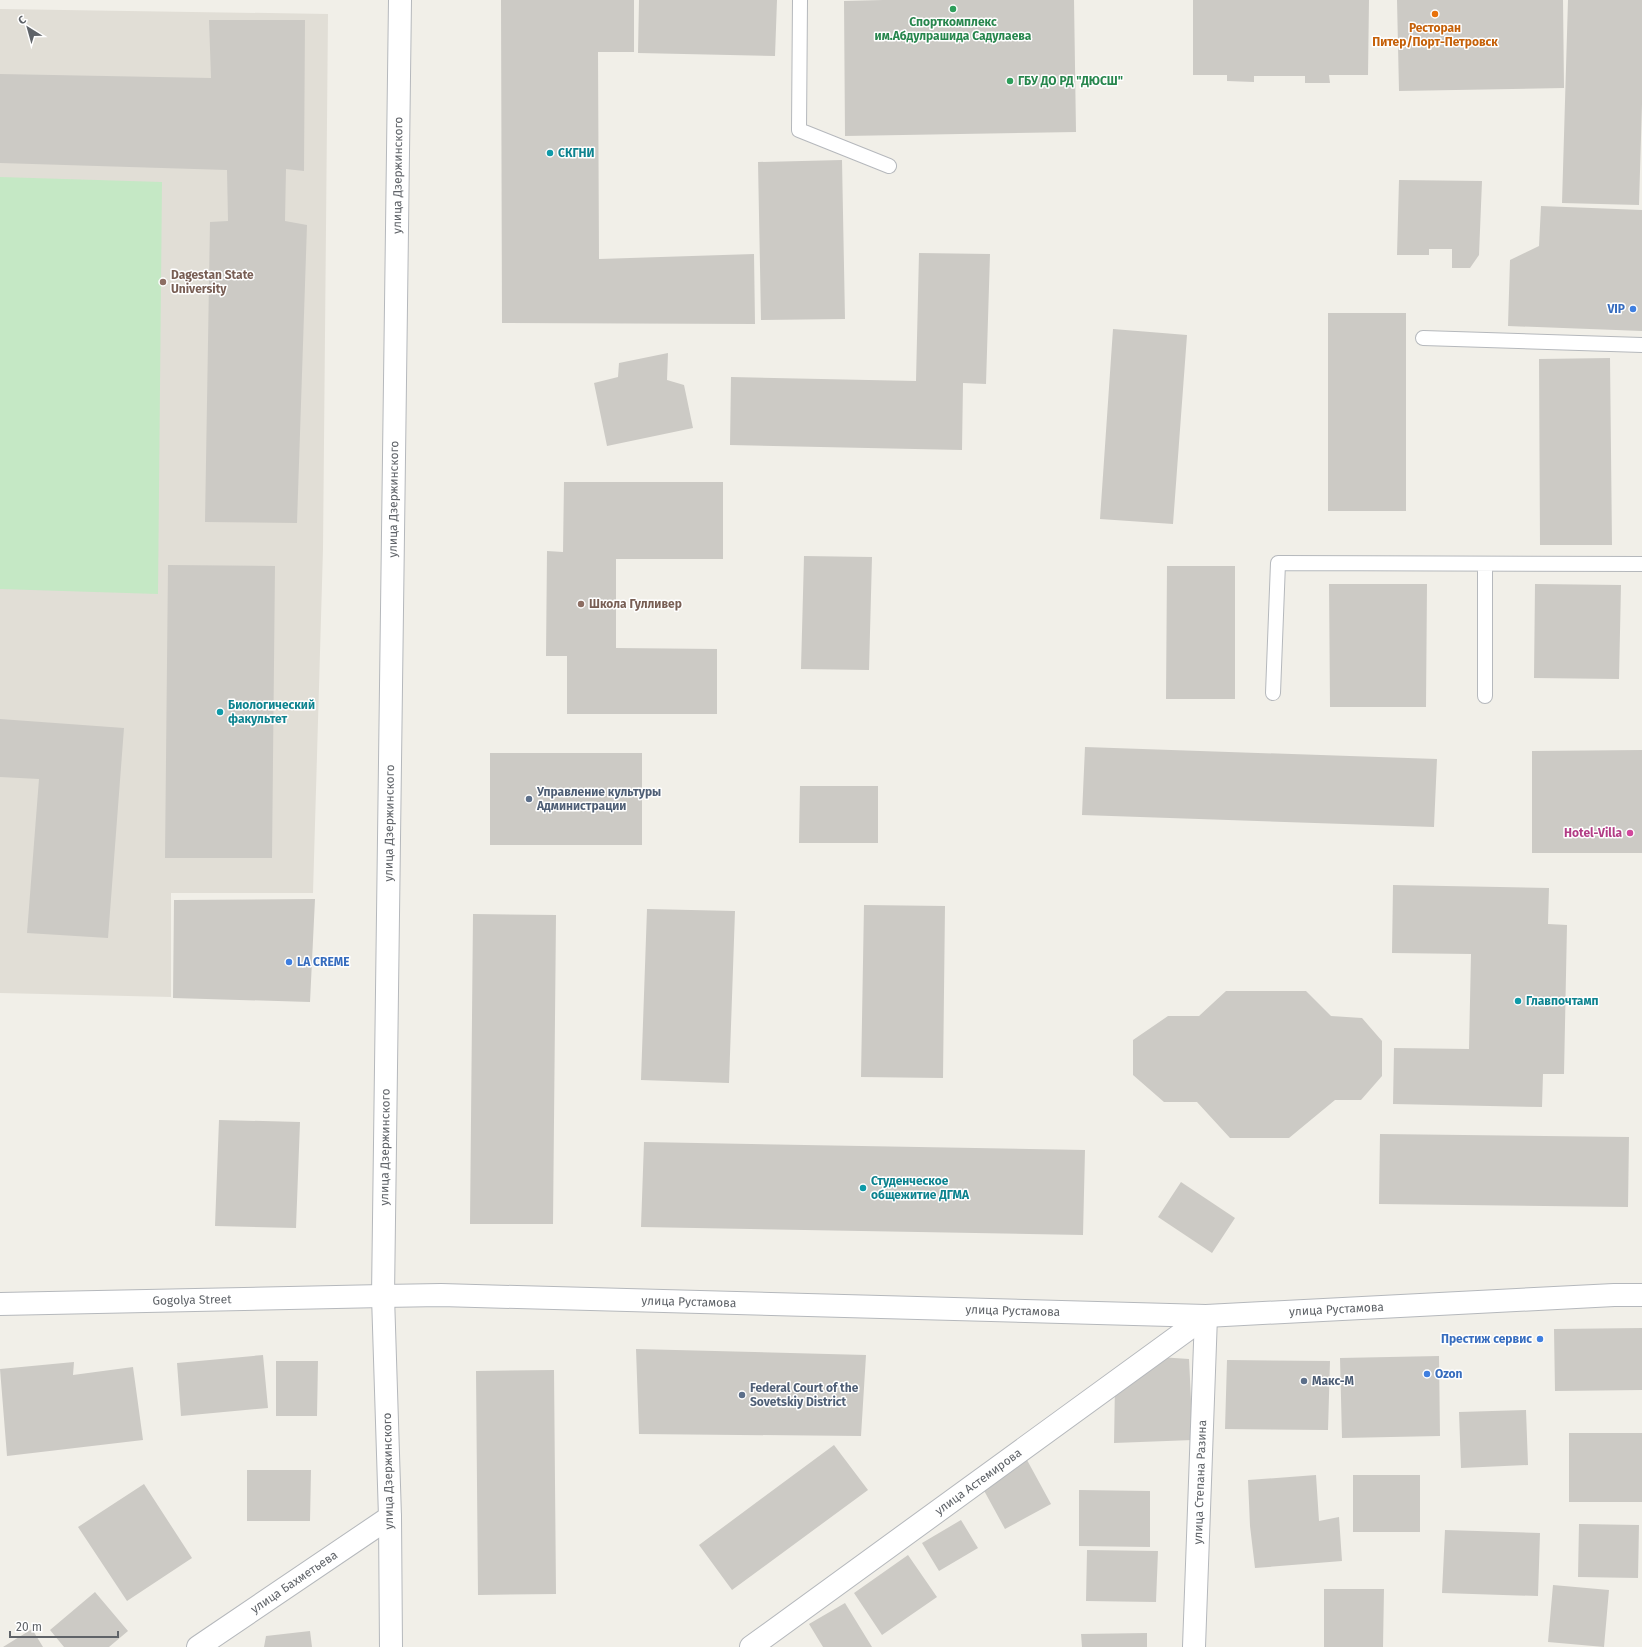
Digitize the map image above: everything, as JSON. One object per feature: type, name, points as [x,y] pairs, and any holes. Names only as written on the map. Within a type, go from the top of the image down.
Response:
[{"type":"street","name":"улица Дзержинского","points":[[391,1647],[390,1517],[384,1296],[400,0]]},
{"type":"street","name":"улица Рустамова","points":[[384,1296],[441,1295],[1206,1316],[1614,1295],[1642,1295]]},
{"type":"street","name":"Gogolya Street","points":[[0,1304],[384,1296]]},
{"type":"street","name":"улица Астемирова","points":[[751,1647],[1206,1316]]},
{"type":"street","name":"улица Степана Разина","points":[[1194,1647],[1206,1316]]},
{"type":"street","name":"улица Бахметьева","points":[[198,1647],[390,1517]]},
{"type":"lane","points":[[800,0],[799,130],[889,166]]},
{"type":"lane","points":[[1423,338],[1642,345]]},
{"type":"lane","points":[[1273,693],[1278,563],[1642,564]]},
{"type":"lane","points":[[1485,564],[1485,696]]},
{"type":"shaded area","name":"Dagestan State University","points":[[0,9],[328,14],[323,549],[313,893],[171,893],[171,997],[0,993]]},
{"type":"green space","points":[[0,177],[162,182],[158,594],[0,589]]},
{"type":"building","name":"СКГНИ","points":[[501,0],[634,0],[634,52],[598,52],[599,259],[754,254],[755,324],[502,323]]},
{"type":"building","points":[[639,0],[777,0],[775,56],[638,53]]},
{"type":"building","points":[[1074,0],[1076,132],[845,136],[844,1]]},
{"type":"building","points":[[1193,0],[1369,0],[1368,75],[1329,75],[1330,83],[1305,83],[1305,76],[1254,76],[1254,82],[1227,81],[1227,75],[1193,75]]},
{"type":"building","points":[[1397,0],[1563,0],[1564,88],[1399,91]]},
{"type":"building","points":[[1568,0],[1642,0],[1642,104],[1639,205],[1562,203]]},
{"type":"building","points":[[209,20],[305,20],[304,171],[286,169],[285,221],[307,225],[297,523],[205,522],[210,222],[228,221],[227,170],[0,163],[0,74],[211,78]]},
{"type":"building","points":[[842,160],[845,319],[761,320],[758,162]]},
{"type":"building","points":[[1399,180],[1482,181],[1479,255],[1470,268],[1452,268],[1452,249],[1429,249],[1429,255],[1397,255]]},
{"type":"building","points":[[1541,206],[1642,210],[1642,331],[1508,326],[1510,260],[1539,246]]},
{"type":"building","points":[[919,253],[990,254],[986,384],[963,383],[962,450],[730,445],[731,377],[916,381]]},
{"type":"building","points":[[1328,313],[1406,313],[1406,511],[1328,511]]},
{"type":"building","points":[[1113,329],[1187,335],[1173,524],[1100,519]]},
{"type":"building","points":[[668,353],[667,380],[684,385],[693,428],[607,446],[594,383],[618,377],[619,363]]},
{"type":"building","points":[[1610,358],[1612,545],[1540,545],[1539,359]]},
{"type":"building","name":"Школа Гулливер","points":[[564,482],[723,482],[723,559],[616,559],[616,648],[717,649],[717,714],[567,714],[567,656],[546,656],[547,551],[563,552]]},
{"type":"building","points":[[804,556],[872,557],[869,670],[801,669]]},
{"type":"building","name":"Биологический факультет","points":[[168,565],[275,566],[272,858],[165,858]]},
{"type":"building","points":[[1167,566],[1235,566],[1235,699],[1166,699]]},
{"type":"building","points":[[1329,584],[1427,584],[1426,707],[1330,707]]},
{"type":"building","points":[[1535,584],[1621,585],[1619,679],[1534,678]]},
{"type":"building","points":[[0,719],[124,728],[108,938],[27,933],[39,779],[0,777]]},
{"type":"building","points":[[1085,747],[1437,759],[1434,827],[1082,815]]},
{"type":"building","points":[[1642,750],[1642,853],[1532,853],[1532,751]]},
{"type":"building","points":[[490,753],[642,753],[642,845],[490,845]]},
{"type":"building","points":[[800,786],[878,786],[878,843],[799,843]]},
{"type":"building","name":"Главпочтамп","points":[[1393,885],[1549,888],[1548,924],[1567,925],[1564,1074],[1543,1074],[1542,1107],[1393,1104],[1394,1048],[1469,1049],[1471,954],[1392,953]]},
{"type":"building","points":[[315,899],[310,1002],[173,998],[174,900]]},
{"type":"building","points":[[864,905],[945,906],[943,1078],[861,1077]]},
{"type":"building","points":[[647,909],[735,911],[729,1083],[641,1080]]},
{"type":"building","points":[[473,914],[556,915],[553,1224],[470,1224]]},
{"type":"building","points":[[1226,991],[1306,991],[1331,1016],[1362,1018],[1382,1041],[1382,1076],[1361,1100],[1335,1100],[1289,1138],[1230,1138],[1197,1102],[1164,1102],[1133,1075],[1133,1040],[1168,1016],[1199,1016]]},
{"type":"building","points":[[219,1120],[300,1122],[296,1228],[215,1226]]},
{"type":"building","points":[[1380,1134],[1629,1137],[1628,1207],[1379,1204]]},
{"type":"building","name":"Студенческое общежитие ДГМА","points":[[644,1142],[1085,1150],[1083,1235],[641,1227]]},
{"type":"building","points":[[1181,1182],[1235,1218],[1212,1253],[1158,1217]]},
{"type":"building","points":[[1642,1328],[1642,1390],[1555,1391],[1554,1329]]},
{"type":"building","points":[[636,1349],[866,1355],[861,1436],[639,1434]]},
{"type":"building","points":[[263,1355],[268,1408],[181,1416],[177,1363]]},
{"type":"building","points":[[1439,1356],[1440,1436],[1342,1438],[1340,1358]]},
{"type":"building","points":[[1159,1357],[1189,1359],[1193,1440],[1114,1443],[1115,1384]]},
{"type":"building","points":[[1227,1360],[1330,1361],[1328,1430],[1225,1429]]},
{"type":"building","points":[[276,1361],[318,1361],[317,1416],[276,1416]]},
{"type":"building","points":[[74,1362],[73,1375],[133,1367],[143,1440],[7,1456],[0,1369]]},
{"type":"building","points":[[554,1370],[556,1594],[478,1595],[476,1371]]},
{"type":"building","points":[[1526,1410],[1528,1465],[1461,1468],[1459,1412]]},
{"type":"building","points":[[1569,1433],[1642,1433],[1642,1502],[1569,1502]]},
{"type":"building","points":[[834,1445],[868,1490],[732,1590],[699,1545]]},
{"type":"building","points":[[1027,1460],[1051,1504],[1005,1529],[981,1485]]},
{"type":"building","points":[[247,1470],[311,1470],[310,1521],[247,1521]]},
{"type":"building","points":[[1316,1475],[1319,1521],[1339,1517],[1342,1561],[1255,1568],[1250,1526],[1248,1480]]},
{"type":"building","points":[[1353,1475],[1420,1475],[1420,1532],[1353,1532]]},
{"type":"building","points":[[144,1484],[192,1558],[127,1601],[78,1527]]},
{"type":"building","points":[[1079,1490],[1150,1491],[1150,1547],[1079,1546]]},
{"type":"building","points":[[961,1520],[978,1548],[939,1571],[922,1543]]},
{"type":"building","points":[[1579,1524],[1639,1525],[1638,1578],[1578,1577]]},
{"type":"building","points":[[1445,1530],[1540,1533],[1538,1596],[1442,1593]]},
{"type":"building","points":[[1087,1550],[1158,1551],[1156,1602],[1086,1601]]},
{"type":"building","points":[[908,1555],[937,1597],[882,1635],[854,1593]]},
{"type":"building","points":[[1553,1585],[1609,1590],[1604,1647],[1548,1642]]},
{"type":"building","points":[[1324,1589],[1384,1589],[1383,1647],[1324,1647]]},
{"type":"building","points":[[95,1592],[128,1631],[109,1647],[64,1647],[50,1630]]},
{"type":"building","points":[[845,1603],[872,1647],[823,1647],[809,1624]]},
{"type":"building","points":[[32,1629],[43,1647],[3,1647]]},
{"type":"building","points":[[310,1631],[312,1647],[264,1647],[266,1636]]},
{"type":"building","points":[[1147,1633],[1147,1647],[1082,1647],[1081,1634]]},
{"type":"place","name":"Спорткомплекс им.Абдулрашида Садулаева","points":[[953,9]]},
{"type":"place","name":"Ресторан Питер/Порт-Петровск","points":[[1435,14]]},
{"type":"place","name":"ГБУ ДО РД \"ДЮСШ\"","points":[[1010,81]]},
{"type":"place","name":"СКГНИ","points":[[550,153]]},
{"type":"place","name":"Dagestan State University","points":[[163,282]]},
{"type":"place","name":"VIP","points":[[1633,309]]},
{"type":"place","name":"Школа Гулливер","points":[[581,604]]},
{"type":"place","name":"Биологический факультет","points":[[220,712]]},
{"type":"place","name":"Управление культуры Администрации","points":[[529,799]]},
{"type":"place","name":"Hotel-Villa","points":[[1630,833]]},
{"type":"place","name":"LA CREME","points":[[289,962]]},
{"type":"place","name":"Главпочтамп","points":[[1518,1001]]},
{"type":"place","name":"Студенческое общежитие ДГМА","points":[[863,1188]]},
{"type":"place","name":"Престиж сервис","points":[[1540,1339]]},
{"type":"place","name":"Ozon","points":[[1427,1374]]},
{"type":"place","name":"Макс-М","points":[[1304,1381]]},
{"type":"place","name":"Federal Court of the Sovetskiy District","points":[[742,1395]]}]
